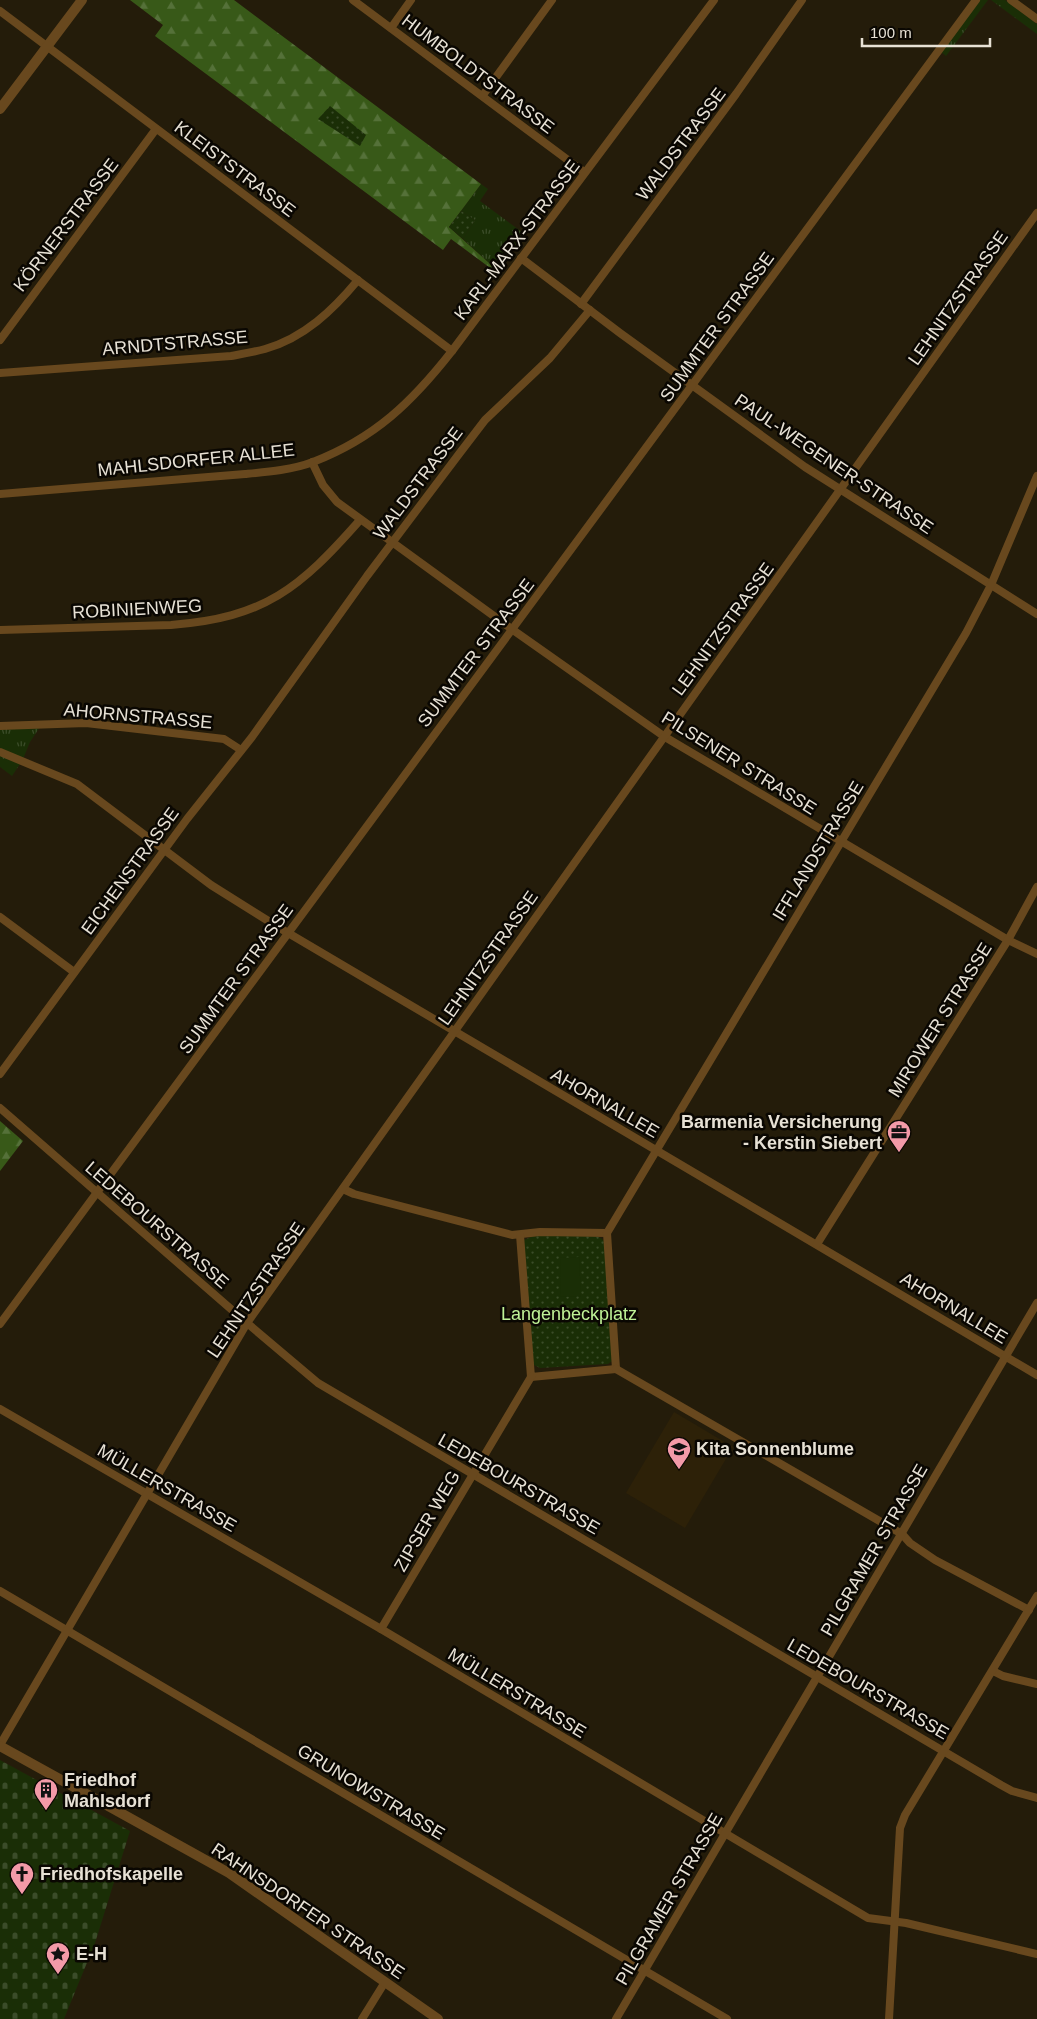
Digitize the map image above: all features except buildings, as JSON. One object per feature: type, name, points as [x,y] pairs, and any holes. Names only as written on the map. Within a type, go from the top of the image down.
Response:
[{"type":"street","points":[[0,109],[82,0]]},
{"type":"street","name":"HUMBOLDTSTRASSE","points":[[353,0],[584,172]]},
{"type":"street","points":[[391,28],[411,0]]},
{"type":"street","points":[[482,95],[552,0]]},
{"type":"street","name":"KARL-MARX-STRASSE","points":[[312,462],[362,438],[400,410],[427,383],[714,0]]},
{"type":"street","name":"WALDSTRASSE","points":[[581,304],[736,94],[802,0]]},
{"type":"street","name":"SUMMTER STRASSE","points":[[0,1324],[976,0]]},
{"type":"street","points":[[1011,0],[1037,19]]},
{"type":"street","name":"KLEISTSTRASSE","points":[[0,11],[452,351]]},
{"type":"street","name":"KÖRNERSTRASSE","points":[[0,340],[156,129]]},
{"type":"street","name":"LEHNITZSTRASSE","points":[[0,1745],[247,1323],[1037,213]]},
{"type":"street","name":"PAUL-WEGENER-STRASSE","points":[[521,258],[692,386],[805,467],[1037,614]]},
{"type":"street","name":"ARNDTSTRASSE","points":[[0,373],[231,356],[267,349],[296,336],[318,321],[336,306],[358,280]]},
{"type":"street","name":"WALDSTRASSE","points":[[288,689],[392,544],[485,420],[544,364],[590,310]]},
{"type":"street","name":"MAHLSDORFER ALLEE","points":[[0,494],[245,474],[312,462],[322,486],[337,502],[392,544],[439,576]]},
{"type":"street","name":"IFFLANDSTRASSE","points":[[607,1233],[966,633],[991,585],[1037,476]]},
{"type":"street","name":"ROBINIENWEG","points":[[0,630],[192,624],[257,608],[290,590],[308,576],[360,520]]},
{"type":"street","name":"PILSENER STRASSE","points":[[439,576],[665,737],[840,842],[1008,940],[1037,954]]},
{"type":"street","name":"EICHENSTRASSE","points":[[0,1074],[164,850],[288,689]]},
{"type":"street","name":"AHORNSTRASSE","points":[[0,726],[86,723],[224,740],[241,750]]},
{"type":"street","name":"AHORNALLEE","points":[[0,752],[77,784],[212,885],[288,933],[1037,1375]]},
{"type":"street","name":"MIROWER STRASSE","points":[[817,1244],[1008,940],[1037,887]]},
{"type":"street","points":[[0,917],[74,972]]},
{"type":"street","name":"LEDEBOURSTRASSE","points":[[0,1108],[318,1383],[1012,1791],[1037,1798]]},
{"type":"street","points":[[343,1189],[354,1194],[512,1235],[540,1232],[607,1233],[616,1369]]},
{"type":"street","points":[[520,1235],[532,1376],[616,1369],[902,1534],[910,1543],[935,1560],[1029,1610]]},
{"type":"street","name":"PILGRAMER STRASSE","points":[[616,2019],[1037,1303]]},
{"type":"street","name":"ZIPSER WEG","points":[[381,1629],[532,1376]]},
{"type":"street","name":"MÜLLERSTRASSE","points":[[0,1409],[381,1629],[868,1918],[906,1923],[1037,1954]]},
{"type":"street","name":"GRUNOWSTRASSE","points":[[0,1591],[727,2019]]},
{"type":"street","points":[[889,2019],[900,1828],[905,1815],[1037,1596]]},
{"type":"street","points":[[993,1671],[1003,1676],[1037,1684]]},
{"type":"street","name":"RAHNSDORFER STRASSE","points":[[0,1745],[229,1873],[438,2019]]},
{"type":"street","points":[[362,2019],[385,1982]]},
{"type":"shaded area","name":"Kita Sonnenblume","points":[[674,1412],[733,1447],[685,1528],[626,1493]]},
{"type":"green space","points":[[130,0],[234,0],[481,184],[449,227],[498,271],[497,273],[451,239],[443,250],[155,36],[163,25]]},
{"type":"green space","points":[[980,0],[988,0],[946,56],[941,52]]},
{"type":"green space","points":[[991,0],[1005,0],[1037,24],[1037,34]]},
{"type":"green space","points":[[330,106],[366,135],[360,146],[318,119]]},
{"type":"green space","points":[[481,184],[488,189],[480,201],[526,235],[516,248],[511,244],[507,249],[512,253],[498,271],[463,239],[475,220],[461,211]]},
{"type":"green space","points":[[461,211],[475,220],[463,239],[449,227]]},
{"type":"green space","points":[[40,727],[30,742],[23,759],[0,748],[0,729]]},
{"type":"green space","points":[[0,755],[20,764],[12,776],[0,767]]},
{"type":"green space","points":[[0,1121],[23,1141],[0,1171]]},
{"type":"green space","name":"Langenbeckplatz","points":[[587,1235],[598,1237],[605,1242],[612,1361],[608,1364],[540,1368],[532,1364],[524,1240],[533,1236]]},
{"type":"green space","points":[[579,1257],[581,1296],[561,1297],[560,1258]]},
{"type":"green space","points":[[0,1760],[130,1831],[95,1943],[64,2019],[0,2019]]},
{"type":"place","name":"Barmenia Versicherung - Kerstin Siebert","points":[[899,1153]]},
{"type":"place","name":"Kita Sonnenblume","points":[[679,1470]]},
{"type":"place","name":"Friedhof Mahlsdorf","points":[[46,1811]]},
{"type":"place","name":"Friedhofskapelle","points":[[22,1895]]},
{"type":"place","name":"E-H","points":[[58,1975]]}]
